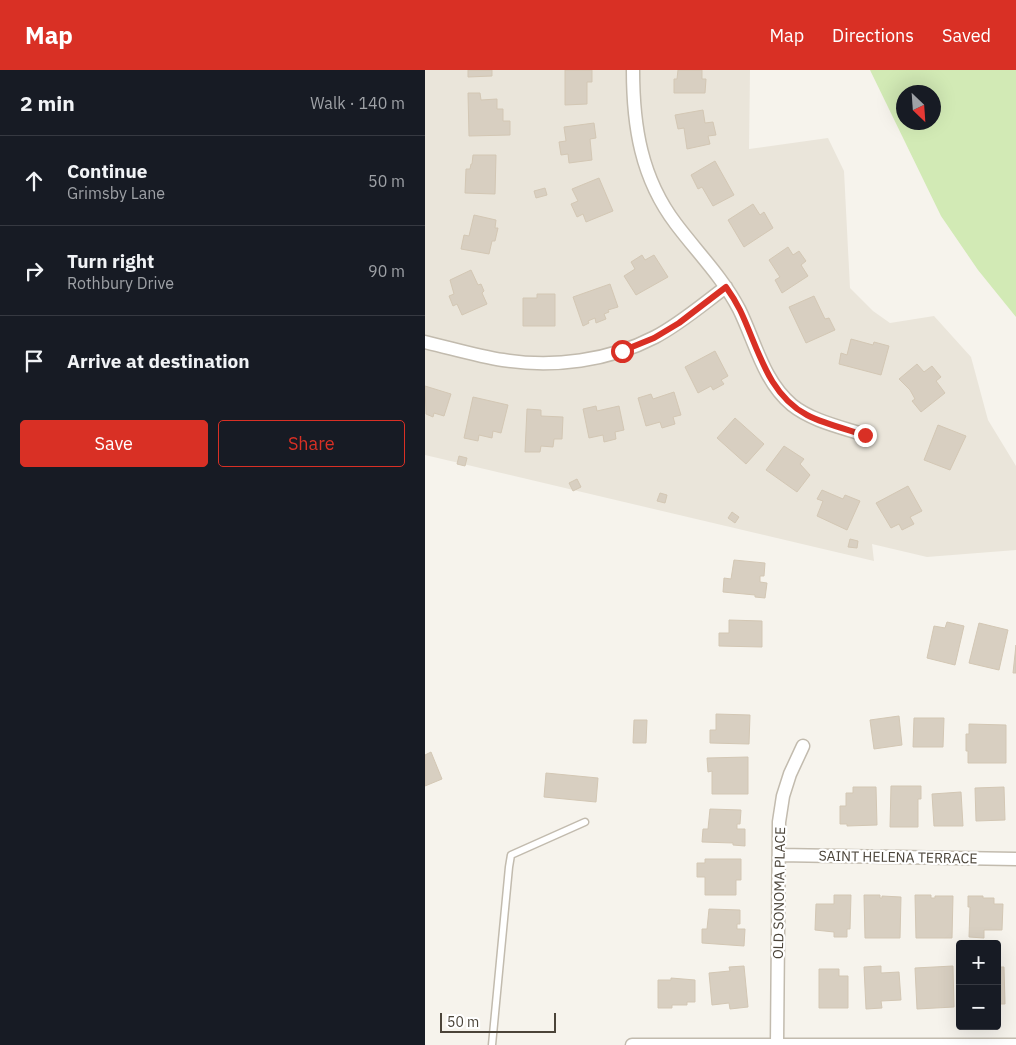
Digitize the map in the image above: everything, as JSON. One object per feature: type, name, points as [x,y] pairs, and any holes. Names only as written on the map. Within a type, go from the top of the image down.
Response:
[{"type":"street","points":[[633,70],[636,132],[647,171],[659,197],[675,222],[726,287],[739,309],[769,378],[779,393],[807,415],[865,435]]},
{"type":"street","points":[[425,342],[502,360],[533,363],[564,362],[594,358],[622,351],[654,338],[679,323],[726,287]]},
{"type":"street","name":"OLD SONOMA PLACE","points":[[777,1044],[779,822],[783,796],[790,774],[803,746]]},
{"type":"street","name":"SAINT HELENA TERRACE","points":[[779,855],[1016,859]]},
{"type":"street","points":[[633,1045],[1016,1045]]},
{"type":"lane","points":[[492,1045],[511,855],[585,822]]},
{"type":"shaded area","points":[[425,70],[750,70],[749,149],[828,138],[844,171],[850,288],[873,311],[890,323],[934,316],[971,357],[988,420],[1016,466],[1016,550],[927,557],[872,544],[874,561],[425,455]]},
{"type":"green space","points":[[870,70],[1016,70],[1016,317],[978,270],[941,216],[899,130],[941,130],[941,85],[896,85],[896,123]]},
{"type":"building","points":[[468,70],[492,70],[492,76],[468,77]]},
{"type":"building","points":[[565,70],[592,70],[592,82],[587,82],[587,104],[565,105]]},
{"type":"building","points":[[678,70],[702,70],[702,79],[706,79],[705,93],[674,93],[674,79],[677,79]]},
{"type":"building","points":[[468,93],[480,93],[481,100],[497,99],[497,109],[503,109],[503,121],[510,121],[510,135],[469,136]]},
{"type":"building","points":[[703,110],[705,123],[713,122],[716,135],[708,136],[710,144],[687,149],[684,128],[678,129],[675,115]]},
{"type":"building","points":[[594,123],[596,138],[590,139],[592,160],[569,163],[568,154],[561,155],[559,142],[566,141],[564,127]]},
{"type":"building","points":[[473,155],[496,155],[495,194],[465,193],[466,169],[470,169]]},
{"type":"building","points":[[715,161],[734,195],[713,206],[702,187],[698,189],[691,175]]},
{"type":"building","points":[[599,178],[613,211],[586,222],[583,214],[577,217],[571,204],[578,201],[572,189]]},
{"type":"building","points":[[545,188],[547,195],[536,198],[534,191]]},
{"type":"building","points":[[753,204],[760,215],[764,212],[773,228],[744,247],[728,220]]},
{"type":"building","points":[[474,215],[496,220],[495,228],[498,228],[489,254],[461,249],[464,235],[469,236]]},
{"type":"building","points":[[788,247],[793,255],[799,251],[806,261],[801,265],[808,276],[782,293],[775,280],[780,277],[769,260]]},
{"type":"building","points":[[642,255],[645,260],[654,255],[668,277],[636,295],[624,276],[635,269],[631,262]]},
{"type":"building","points":[[471,270],[478,285],[481,284],[484,291],[482,293],[487,304],[462,315],[457,304],[453,306],[449,296],[454,294],[450,280]]},
{"type":"building","points":[[610,284],[618,307],[608,310],[609,312],[604,314],[606,319],[596,323],[595,318],[583,326],[573,297]]},
{"type":"building","points":[[537,294],[555,294],[555,326],[523,326],[523,298],[537,298]]},
{"type":"building","points":[[814,296],[825,319],[829,318],[835,330],[806,343],[789,307]]},
{"type":"building","points":[[851,339],[873,345],[874,342],[889,346],[881,375],[839,364],[841,353],[847,355]]},
{"type":"building","points":[[715,351],[728,376],[721,380],[724,384],[713,390],[711,386],[698,393],[685,367]]},
{"type":"building","points":[[917,364],[924,372],[932,366],[941,377],[936,381],[945,393],[921,412],[912,401],[915,399],[910,390],[899,379]]},
{"type":"building","points":[[425,386],[451,394],[444,416],[434,413],[433,417],[426,414]]},
{"type":"building","points":[[674,392],[681,415],[673,417],[675,424],[662,428],[660,422],[646,426],[638,398],[651,394],[653,399]]},
{"type":"building","points":[[473,397],[508,405],[501,433],[493,431],[492,438],[479,435],[478,441],[464,438]]},
{"type":"building","points":[[596,406],[597,411],[619,406],[624,430],[615,432],[616,439],[604,442],[603,435],[589,438],[583,409]]},
{"type":"building","points":[[527,409],[541,410],[541,416],[563,417],[562,439],[554,439],[553,447],[541,446],[540,452],[525,452]]},
{"type":"building","points":[[735,418],[764,444],[746,464],[717,438]]},
{"type":"building","points":[[938,425],[966,436],[950,470],[924,460]]},
{"type":"building","points":[[784,446],[804,459],[800,464],[810,475],[797,492],[766,470]]},
{"type":"building","points":[[459,456],[467,458],[465,466],[457,464]]},
{"type":"building","points":[[577,479],[581,487],[573,491],[569,483]]},
{"type":"building","points":[[908,486],[922,511],[910,517],[914,524],[902,530],[899,524],[891,528],[876,503]]},
{"type":"building","points":[[822,490],[843,499],[845,495],[860,501],[847,530],[817,516],[823,501],[817,499]]},
{"type":"building","points":[[660,493],[667,495],[665,503],[657,501]]},
{"type":"building","points":[[732,512],[739,517],[735,523],[728,518]]},
{"type":"building","points":[[850,539],[858,541],[857,548],[848,547]]},
{"type":"building","points":[[734,560],[765,563],[764,576],[760,576],[760,582],[767,583],[765,598],[755,597],[755,595],[723,592],[724,578],[731,579]]},
{"type":"building","points":[[729,620],[762,621],[762,647],[719,646],[719,633],[729,633]]},
{"type":"building","points":[[947,622],[964,626],[955,665],[927,658],[934,626],[945,628]]},
{"type":"building","points":[[979,623],[1008,630],[999,670],[969,663]]},
{"type":"building","points":[[1016,645],[1016,673],[1013,673]]},
{"type":"building","points":[[716,714],[750,715],[749,744],[710,743],[710,730],[716,730]]},
{"type":"building","points":[[899,716],[902,745],[874,749],[870,720]]},
{"type":"building","points":[[914,718],[944,718],[943,747],[913,747]]},
{"type":"building","points":[[634,720],[647,720],[646,743],[633,743]]},
{"type":"building","points":[[969,724],[1006,725],[1006,763],[968,763],[966,734],[969,734]]},
{"type":"building","points":[[431,752],[442,779],[425,786],[425,755]]},
{"type":"building","points":[[748,757],[748,794],[712,794],[712,771],[708,772],[707,758]]},
{"type":"building","points":[[546,773],[598,778],[596,802],[544,797]]},
{"type":"building","points":[[891,786],[921,786],[921,799],[918,799],[918,827],[890,827]]},
{"type":"building","points":[[853,787],[876,787],[877,825],[847,826],[847,824],[840,824],[840,806],[846,806],[846,793],[853,793]]},
{"type":"building","points":[[1004,787],[1005,820],[976,821],[975,788]]},
{"type":"building","points":[[961,792],[963,826],[934,826],[932,794]]},
{"type":"building","points":[[710,809],[741,810],[740,824],[737,824],[737,829],[745,829],[745,846],[733,845],[733,843],[702,842],[703,829],[708,829]]},
{"type":"building","points":[[705,859],[741,859],[741,880],[736,880],[736,895],[705,895],[705,877],[697,877],[697,863],[705,863]]},
{"type":"building","points":[[834,895],[851,895],[850,929],[847,929],[847,937],[834,937],[834,932],[815,930],[816,904],[834,904]]},
{"type":"building","points":[[864,895],[880,895],[880,898],[882,896],[901,897],[900,938],[865,938]]},
{"type":"building","points":[[915,895],[931,895],[931,898],[935,898],[935,896],[953,896],[952,938],[916,938]]},
{"type":"building","points":[[968,896],[994,898],[994,904],[1003,904],[1002,930],[984,930],[984,938],[969,937],[970,907],[968,907]]},
{"type":"building","points":[[709,909],[740,910],[740,924],[737,924],[737,929],[745,929],[744,946],[702,943],[702,929],[707,929]]},
{"type":"building","points":[[744,966],[748,1007],[730,1009],[729,1003],[712,1005],[709,973],[730,971],[729,967]]},
{"type":"building","points":[[881,966],[881,973],[899,972],[901,1000],[881,1001],[882,1008],[866,1009],[864,967]]},
{"type":"building","points":[[953,966],[954,1007],[917,1009],[915,968]]},
{"type":"building","points":[[1001,967],[1004,967],[1005,1004],[1001,1004]]},
{"type":"building","points":[[819,969],[839,969],[839,976],[848,976],[848,1008],[819,1008]]},
{"type":"building","points":[[671,978],[695,980],[695,1002],[687,1002],[687,1005],[672,1005],[672,1008],[658,1008],[658,980],[671,980]]},
{"type":"route","points":[[622,351],[654,338],[679,323],[726,287],[739,309],[769,378],[779,393],[807,415],[865,435]]}]
